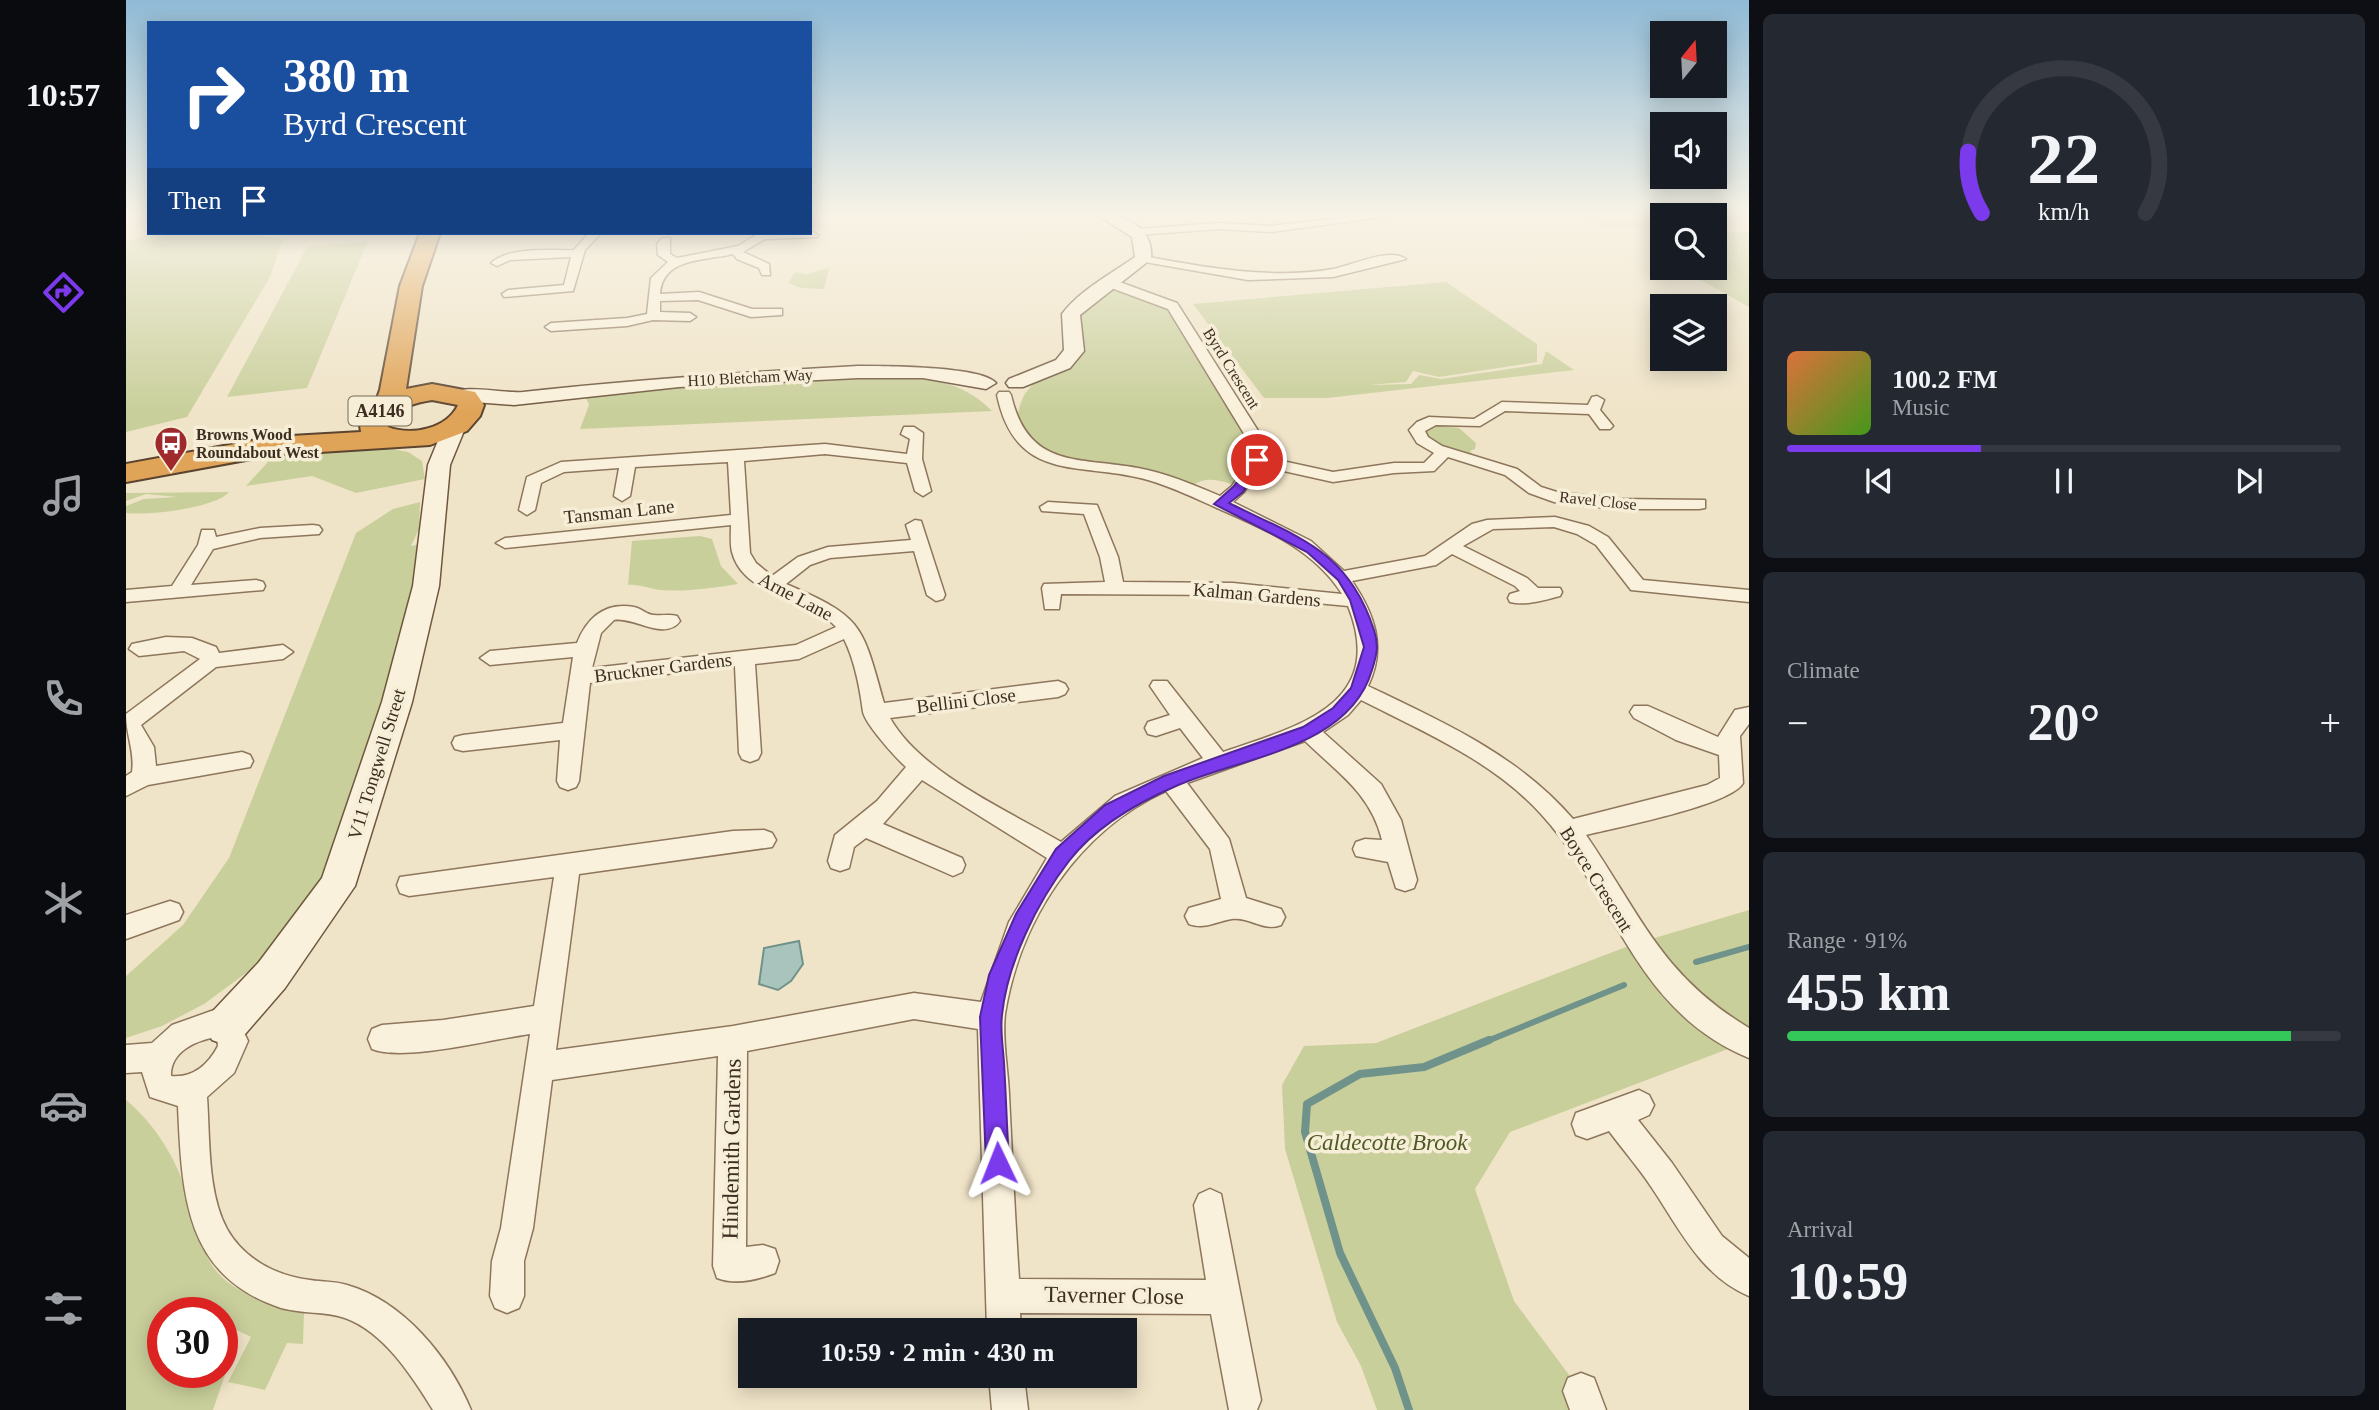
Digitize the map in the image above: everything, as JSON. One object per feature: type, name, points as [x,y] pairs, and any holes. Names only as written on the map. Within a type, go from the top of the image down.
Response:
[{"type":"highway","name":"A4146","points":[[399,440],[375,432],[373,419],[382,409],[396,383],[400,342],[414,280]]},
{"type":"highway","points":[[426,326],[431,280]]},
{"type":"highway","name":"A4146","points":[[126,461],[275,440],[341,423],[382,409],[408,396],[451,400],[433,436],[399,440],[275,440]]},
{"type":"highway","name":"A4146","points":[[126,473],[228,448]]},
{"type":"street","points":[[508,294],[569,288],[571,280]]},
{"type":"street","points":[[653,316],[658,280]]},
{"type":"street","points":[[1003,1318],[991,1017],[999,975],[1023,920],[1063,855],[1111,811],[1170,780],[1309,732],[1338,713],[1359,691],[1372,647],[1357,600],[1343,577],[1312,549],[1221,504],[1142,473],[1076,466],[1035,451],[1016,435],[1002,387],[1063,364],[1074,351],[1071,314],[1114,280]]},
{"type":"street","name":"Byrd Crescent","points":[[1110,283],[1173,306],[1254,437],[1257,460]]},
{"type":"street","points":[[655,298],[699,296],[751,313],[784,312]]},
{"type":"street","points":[[549,329],[653,316],[690,317]]},
{"type":"street","name":"H10 Bletcham Way","points":[[451,400],[514,399],[679,381],[858,372],[923,372],[1002,387]]},
{"type":"street","name":"V11 Tongwell Street","points":[[226,1026],[272,975],[337,886],[397,702],[419,612],[425,586],[436,482],[451,400]]},
{"type":"street","name":"Ravel Close","points":[[1605,426],[1595,405],[1502,406],[1492,412],[1485,421],[1471,424],[1430,422],[1418,430],[1422,440],[1444,452],[1511,472],[1535,490],[1554,497],[1616,504],[1679,504],[1696,511]]},
{"type":"street","points":[[909,430],[909,434],[918,436],[920,440],[914,459],[923,491]]},
{"type":"street","points":[[399,440],[436,482]]},
{"type":"street","points":[[527,510],[527,483],[545,471],[561,467],[628,465],[825,449],[914,459]]},
{"type":"street","points":[[1221,504],[1238,489],[1257,460],[1333,477],[1356,477],[1394,468],[1428,467],[1444,452]]},
{"type":"street","name":"Arne Lane","points":[[736,457],[741,553],[747,568],[772,585],[835,614],[849,629],[861,648],[874,712],[890,737],[919,766],[1063,855]]},
{"type":"street","points":[[622,496],[628,465]]},
{"type":"street","points":[[1554,497],[1555,522]]},
{"type":"street","points":[[1048,507],[1091,509],[1109,557],[1115,588]]},
{"type":"street","name":"Tansman Lane","points":[[505,543],[738,519]]},
{"type":"street","points":[[1343,577],[1430,561],[1486,526],[1555,522],[1583,530],[1602,541],[1641,592],[1749,596]]},
{"type":"street","points":[[915,525],[936,595]]},
{"type":"street","points":[[179,590],[208,538],[264,528],[313,530]]},
{"type":"street","points":[[772,585],[804,561],[828,553],[921,545]]},
{"type":"street","points":[[1453,548],[1521,582],[1525,596],[1553,592]]},
{"type":"street","points":[[126,596],[256,586]]},
{"type":"street","name":"Kalman Gardens","points":[[1052,605],[1051,588],[1233,589],[1313,599],[1357,600]]},
{"type":"street","name":"Bruckner Gardens","points":[[568,780],[583,649],[592,627],[603,618],[634,613],[649,622],[670,621]]},
{"type":"street","name":"Bruckner Gardens","points":[[581,677],[799,652],[849,629]]},
{"type":"street","points":[[139,649],[167,644],[196,644],[209,652],[211,661]]},
{"type":"street","name":"Bruckner Gardens","points":[[490,658],[583,649]]},
{"type":"street","points":[[134,782],[147,750],[140,736],[126,725],[211,661],[283,652]]},
{"type":"street","name":"Bruckner Gardens","points":[[745,658],[750,753]]},
{"type":"street","points":[[1160,686],[1218,762]]},
{"type":"street","name":"Bellini Close","points":[[874,712],[1058,689]]},
{"type":"street","name":"Boyce Crescent","points":[[1359,691],[1456,737],[1511,773],[1569,830],[1645,953],[1678,991],[1749,1044]]},
{"type":"street","points":[[1641,712],[1684,734],[1730,750]]},
{"type":"street","points":[[1569,830],[1740,787],[1730,750],[1729,734],[1743,716],[1749,715]]},
{"type":"street","points":[[1156,728],[1183,719]]},
{"type":"street","points":[[463,743],[572,730]]},
{"type":"street","points":[[1309,732],[1373,791],[1389,820],[1405,880]]},
{"type":"street","points":[[134,782],[242,761]]},
{"type":"street","points":[[840,861],[843,842],[864,827],[908,785],[919,766]]},
{"type":"street","points":[[1170,780],[1189,801],[1221,846],[1235,907]]},
{"type":"street","points":[[864,827],[953,865]]},
{"type":"street","points":[[409,885],[568,866],[733,841],[764,840]]},
{"type":"street","points":[[1365,849],[1396,852]]},
{"type":"street","points":[[507,1296],[508,1261],[517,1228],[568,866]]},
{"type":"street","points":[[1198,915],[1235,907],[1272,917]]},
{"type":"street","points":[[126,927],[170,912]]},
{"type":"street","name":"Hindemith Gardens","points":[[539,1067],[733,1040],[827,1020],[914,1006],[991,1017]]},
{"type":"street","points":[[382,1040],[416,1039],[447,1031],[545,1018]]},
{"type":"street","points":[[217,1023],[226,1026],[234,1041],[226,1062],[205,1082],[179,1092],[160,1087],[155,1079],[160,1057],[179,1036],[192,1028],[217,1023]]},
{"type":"street","name":"Hindemith Gardens","points":[[733,1040],[729,1266],[763,1261]]},
{"type":"street","points":[[126,1059],[160,1057]]},
{"type":"street","points":[[192,1088],[201,1192],[215,1240],[234,1264],[256,1281],[293,1295],[350,1303],[385,1324],[421,1357],[453,1410]]},
{"type":"street","points":[[1614,1114],[1661,1174],[1710,1248],[1749,1279]]},
{"type":"street","points":[[1210,1205],[1243,1400]]},
{"type":"street","name":"Taverner Close","points":[[1002,1296],[1226,1297]]},
{"type":"street","points":[[1008,1388],[1010,1410]]},
{"type":"green space","points":[[126,280],[268,280],[187,417],[126,432]]},
{"type":"green space","points":[[290,280],[352,280],[307,388],[227,397]]},
{"type":"green space","points":[[790,280],[826,280],[824,289],[801,288],[788,283]]},
{"type":"green space","points":[[1701,280],[1727,280],[1749,280],[1749,307]]},
{"type":"green space","points":[[1446,282],[1537,344],[1537,362],[1439,377],[1413,371],[1406,382],[1367,385],[1411,384],[1419,375],[1441,379],[1542,364],[1546,351],[1574,370],[1327,398],[1264,398],[1193,304]]},
{"type":"green space","points":[[1111,287],[1167,306],[1244,433],[1248,448],[1236,486],[1207,480],[1191,487],[1061,458],[1030,440],[1017,420],[1026,392],[1061,366],[1072,317]]},
{"type":"green space","points":[[889,375],[932,380],[957,387],[992,411],[580,429],[589,405],[586,398],[590,396],[672,386]]},
{"type":"green space","points":[[1436,425],[1459,428],[1476,443],[1475,449],[1470,451],[1474,456],[1438,446],[1424,435],[1425,429]]},
{"type":"green space","points":[[383,447],[408,452],[422,461],[425,479],[356,493],[312,476],[246,486],[267,463],[272,449]]},
{"type":"green space","points":[[229,492],[222,498],[196,506],[164,512],[126,513],[126,506],[144,499],[177,497],[146,494],[126,501],[126,493]]},
{"type":"green space","points":[[420,502],[419,529],[411,546],[422,544],[407,629],[326,875],[265,959],[204,1004],[162,1026],[126,1038],[126,976],[183,925],[229,858],[356,533],[393,509]]},
{"type":"green space","points":[[700,536],[712,539],[721,566],[738,584],[680,590],[628,585],[632,541]]},
{"type":"green space","name":"Caldecotte Brook","points":[[1749,910],[1749,1041],[1510,1132],[1475,1189],[1514,1301],[1581,1391],[1588,1410],[1377,1410],[1361,1366],[1337,1322],[1285,1149],[1282,1085],[1304,1046],[1376,1043],[1631,945]]},
{"type":"green space","points":[[126,1100],[155,1130],[170,1154],[187,1193],[201,1241],[214,1268],[231,1285],[243,1292],[281,1307],[304,1312],[303,1344],[287,1343],[265,1390],[238,1384],[238,1362],[251,1337],[238,1331],[238,1297],[147,1297],[147,1388],[221,1388],[213,1410],[126,1410]]},
{"type":"water","points":[[799,941],[803,964],[791,981],[778,990],[759,984],[764,948]]},
{"type":"waterway","points":[[1696,962],[1749,947]]},
{"type":"waterway","points":[[1485,1042],[1624,985]]},
{"type":"waterway","points":[[1409,1410],[1395,1368],[1340,1253],[1305,1132],[1307,1104],[1360,1074],[1424,1067],[1489,1040]]},
{"type":"place","name":"Browns Wood Roundabout West","points":[[171,473]]},
{"type":"route","points":[[998,1163],[991,1017],[999,975],[1023,920],[1063,855],[1111,811],[1170,780],[1259,747],[1309,732],[1338,713],[1359,691],[1372,647],[1357,600],[1343,577],[1312,549],[1269,525],[1221,504],[1238,489],[1257,460]]}]
